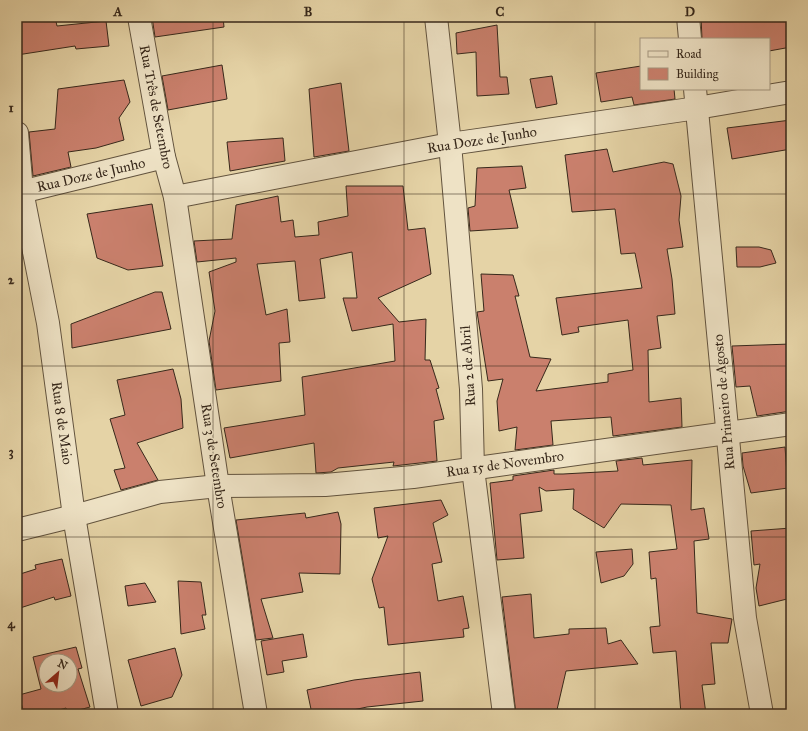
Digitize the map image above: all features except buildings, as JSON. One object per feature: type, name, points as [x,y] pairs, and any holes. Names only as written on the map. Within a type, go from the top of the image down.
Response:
[{"type":"street","name":"Rua Três de Setembro","points":[[139,17],[164,157],[175,197]]},
{"type":"street","name":"Rua 2 de Abril","points":[[436,17],[450,144],[471,389],[473,469],[504,714]]},
{"type":"street","points":[[688,17],[690,38]]},
{"type":"street","name":"Rua Doze de Junho","points":[[175,197],[450,144],[696,99],[791,92]]},
{"type":"street","name":"Rua Primeiro de Agosto","points":[[696,99],[745,618],[762,714]]},
{"type":"street","name":"Rua 8 de Maio","points":[[17,133],[20,192],[48,323],[74,516],[107,714]]},
{"type":"street","name":"Rua Doze de Junho","points":[[20,192],[164,157]]},
{"type":"street","name":"Rua 3 de Setembro","points":[[175,197],[218,486],[256,714]]},
{"type":"street","name":"Rua 15 de Novembro","points":[[17,530],[160,492],[218,486],[324,485],[473,469],[791,424]]}]
